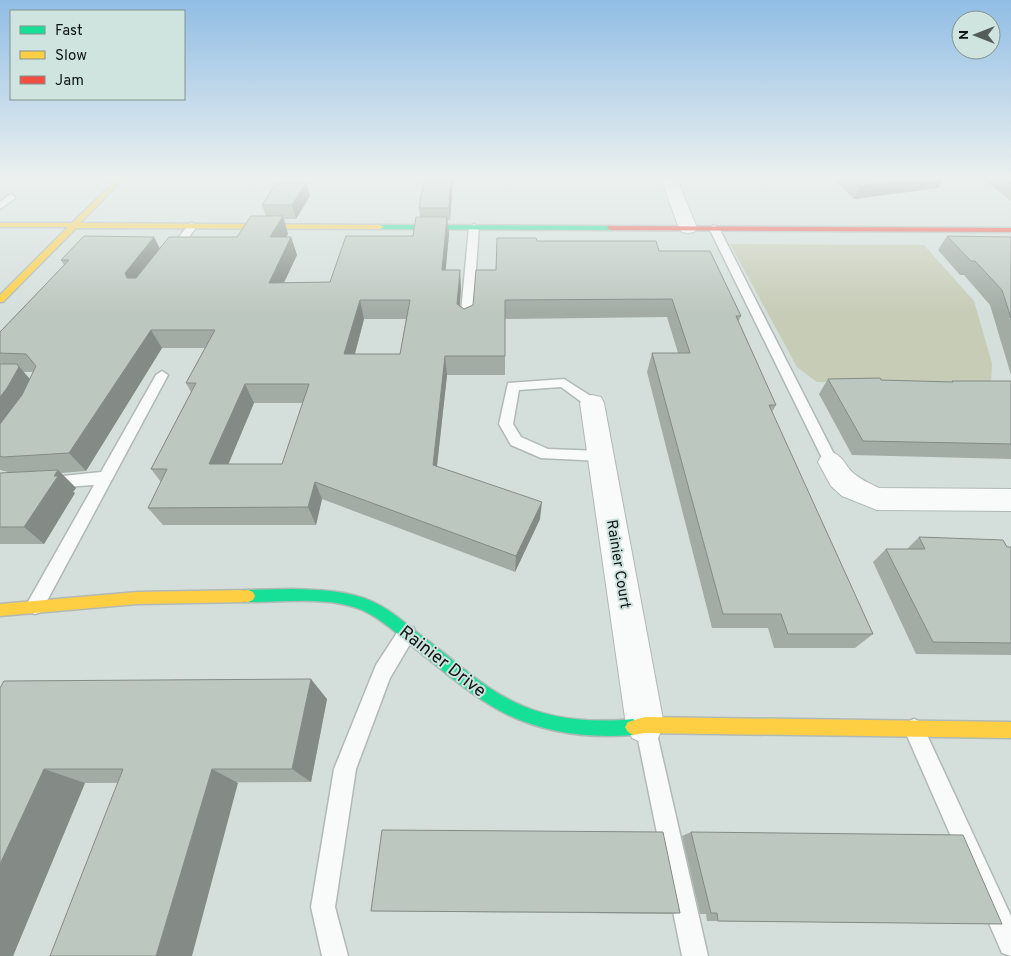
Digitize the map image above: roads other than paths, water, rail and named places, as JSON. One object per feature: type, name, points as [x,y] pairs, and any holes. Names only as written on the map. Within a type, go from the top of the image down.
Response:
[{"type":"street","points":[[686,224],[688,228]]},
{"type":"street","points":[[0,225],[1011,230]]},
{"type":"street","points":[[0,300],[74,225]]},
{"type":"street","name":"Rainier Court","points":[[592,403],[645,724]]},
{"type":"street","points":[[831,462],[841,478],[852,488],[877,499],[1011,500]]},
{"type":"street","name":"Rainier Drive","points":[[1,612],[35,606],[137,598],[277,596],[337,598],[367,606],[408,634],[494,700],[525,714],[551,722],[586,728],[616,729],[645,724],[1011,730]]},
{"type":"lane","points":[[164,263],[192,226]]},
{"type":"lane","points":[[466,323],[474,227]]},
{"type":"lane","points":[[714,228],[831,462]]},
{"type":"lane","points":[[35,606],[162,375]]},
{"type":"lane","points":[[592,403],[564,383],[513,386],[506,424],[516,441],[546,454],[601,456]]},
{"type":"lane","points":[[31,483],[105,478]]},
{"type":"lane","points":[[335,956],[323,907],[345,769],[383,672],[408,634]]},
{"type":"lane","points":[[645,724],[695,956]]},
{"type":"lane","points":[[914,727],[1011,944]]}]
